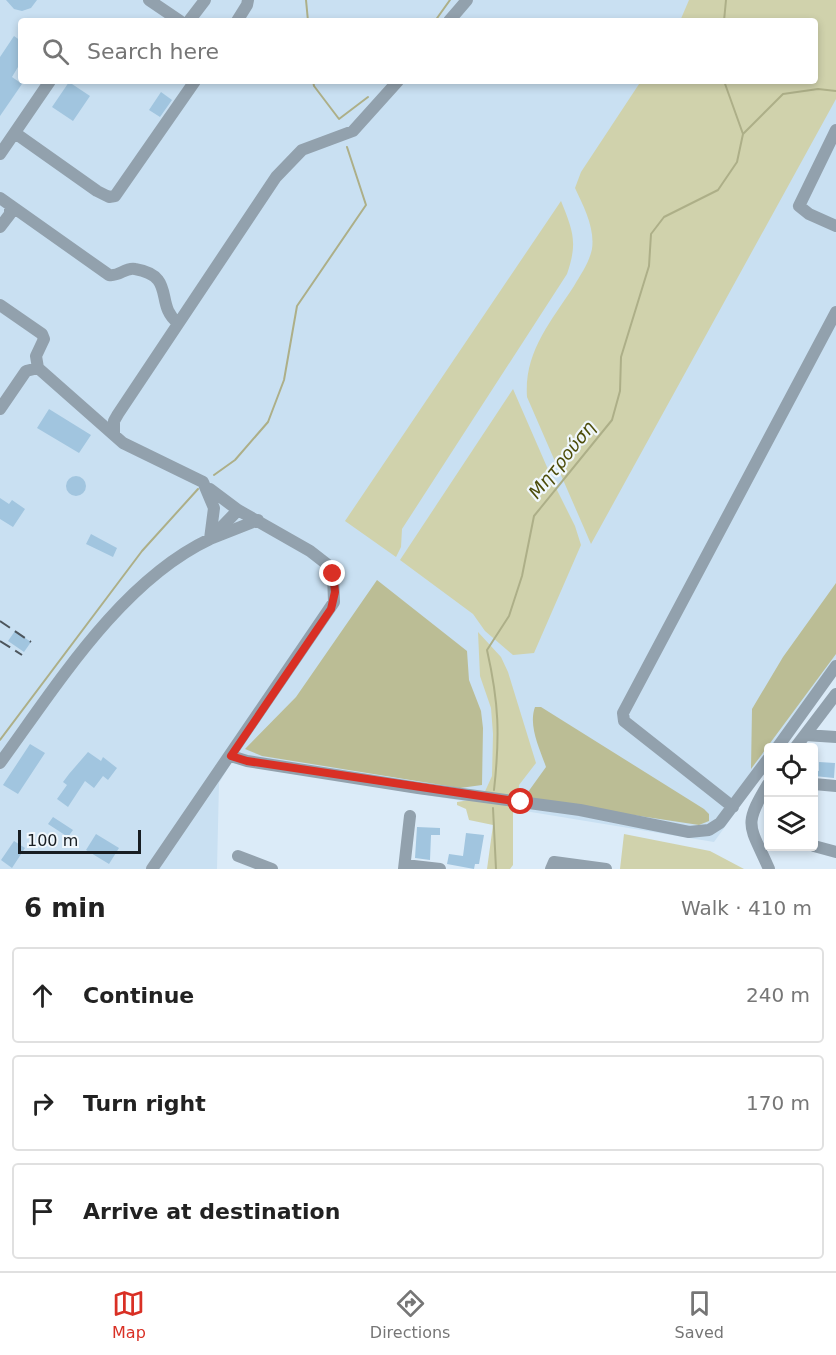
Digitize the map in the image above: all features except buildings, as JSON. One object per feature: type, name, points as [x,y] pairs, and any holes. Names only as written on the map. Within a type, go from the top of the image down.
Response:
[{"type":"street","points":[[149,0],[176,18]]},
{"type":"street","points":[[191,18],[205,0]]},
{"type":"street","points":[[239,18],[248,0]]},
{"type":"street","points":[[452,18],[467,0]]},
{"type":"street","points":[[0,154],[48,84]]},
{"type":"street","points":[[15,133],[97,191],[109,197],[115,196],[193,84]]},
{"type":"street","points":[[114,435],[114,421],[118,414],[289,161],[302,150],[316,143],[353,131],[395,84]]},
{"type":"street","points":[[836,130],[799,206],[809,214],[836,226]]},
{"type":"street","points":[[0,198],[109,275],[136,269],[158,279],[163,285],[168,312],[178,323]]},
{"type":"street","points":[[0,227],[10,214],[10,206]]},
{"type":"street","points":[[0,305],[42,334],[44,339],[36,356],[38,368],[123,443],[203,482],[238,510],[310,551],[328,565],[333,574],[334,602],[152,869]]},
{"type":"street","points":[[733,807],[624,722],[622,713],[836,312]]},
{"type":"street","points":[[0,409],[26,370],[38,368]]},
{"type":"street","points":[[203,482],[214,508],[210,539]]},
{"type":"street","points":[[210,539],[238,510]]},
{"type":"street","points":[[0,763],[84,650],[165,564],[210,539],[258,520]]},
{"type":"street","points":[[780,743],[836,666]]},
{"type":"street","points":[[798,743],[836,694]]},
{"type":"street","points":[[805,735],[836,737]]},
{"type":"street","points":[[231,756],[247,761],[418,788],[580,810],[689,832],[703,832],[715,827],[733,807],[764,764]]},
{"type":"street","points":[[818,784],[836,786]]},
{"type":"street","points":[[764,791],[750,817],[763,841],[769,869]]},
{"type":"street","points":[[410,816],[405,867],[440,869]]},
{"type":"street","points":[[818,847],[836,852]]},
{"type":"street","points":[[238,856],[272,869]]},
{"type":"street","points":[[551,869],[554,862],[559,862],[606,869]]},
{"type":"shaded area","points":[[0,0],[836,0],[836,675],[786,743],[764,743],[764,773],[714,842],[231,763],[219,783],[217,869],[0,869]]},
{"type":"green space","points":[[689,0],[836,0],[836,99],[591,544],[527,397],[530,366],[540,338],[574,286],[592,249],[590,225],[575,188],[581,172],[639,84],[818,84],[818,18],[681,18]]},
{"type":"green space","points":[[561,201],[573,237],[567,274],[402,529],[401,547],[396,557],[345,521]]},
{"type":"green space","points":[[513,389],[575,526],[581,545],[534,653],[513,655],[485,631],[473,614],[400,560]]},
{"type":"green space","points":[[377,580],[467,651],[469,680],[481,711],[483,728],[482,785],[460,788],[262,756],[245,749],[296,697]]},
{"type":"green space","points":[[836,583],[836,654],[770,743],[764,743],[764,751],[751,769],[752,709],[783,657]]},
{"type":"green space","points":[[478,632],[501,657],[508,672],[536,763],[519,785],[518,802],[513,812],[513,865],[510,869],[487,869],[493,825],[469,820],[466,809],[457,805],[457,802],[482,798],[492,776],[491,708],[480,676]]},
{"type":"green space","points":[[535,707],[541,707],[704,809],[709,814],[709,821],[699,825],[527,799],[528,792],[546,767],[534,730]]},
{"type":"green space","points":[[624,834],[710,851],[744,869],[620,869]]},
{"type":"waterway","points":[[306,0],[308,18]]},
{"type":"waterway","points":[[437,18],[450,0]]},
{"type":"waterway","name":"Μητρούση","points":[[724,18],[726,0]]},
{"type":"waterway","points":[[314,84],[339,119],[368,97]]},
{"type":"waterway","name":"Μητρούση","points":[[494,790],[497,720],[487,650],[509,616],[522,576],[534,516],[612,420],[620,391],[621,357],[649,266],[651,234],[664,217],[718,190],[737,162],[743,134],[725,84]]},
{"type":"waterway","points":[[743,134],[783,94],[818,89],[836,91]]},
{"type":"waterway","points":[[214,475],[235,460],[268,422],[284,380],[297,306],[366,205],[347,147]]},
{"type":"waterway","points":[[0,740],[142,551],[198,489]]},
{"type":"waterway","name":"Μητρούση","points":[[493,808],[496,869]]},
{"type":"railway","points":[[0,621],[31,642]]},
{"type":"railway","points":[[0,641],[22,655]]},
{"type":"route","points":[[333,574],[335,592],[331,609],[231,756],[247,761],[521,802]]}]
